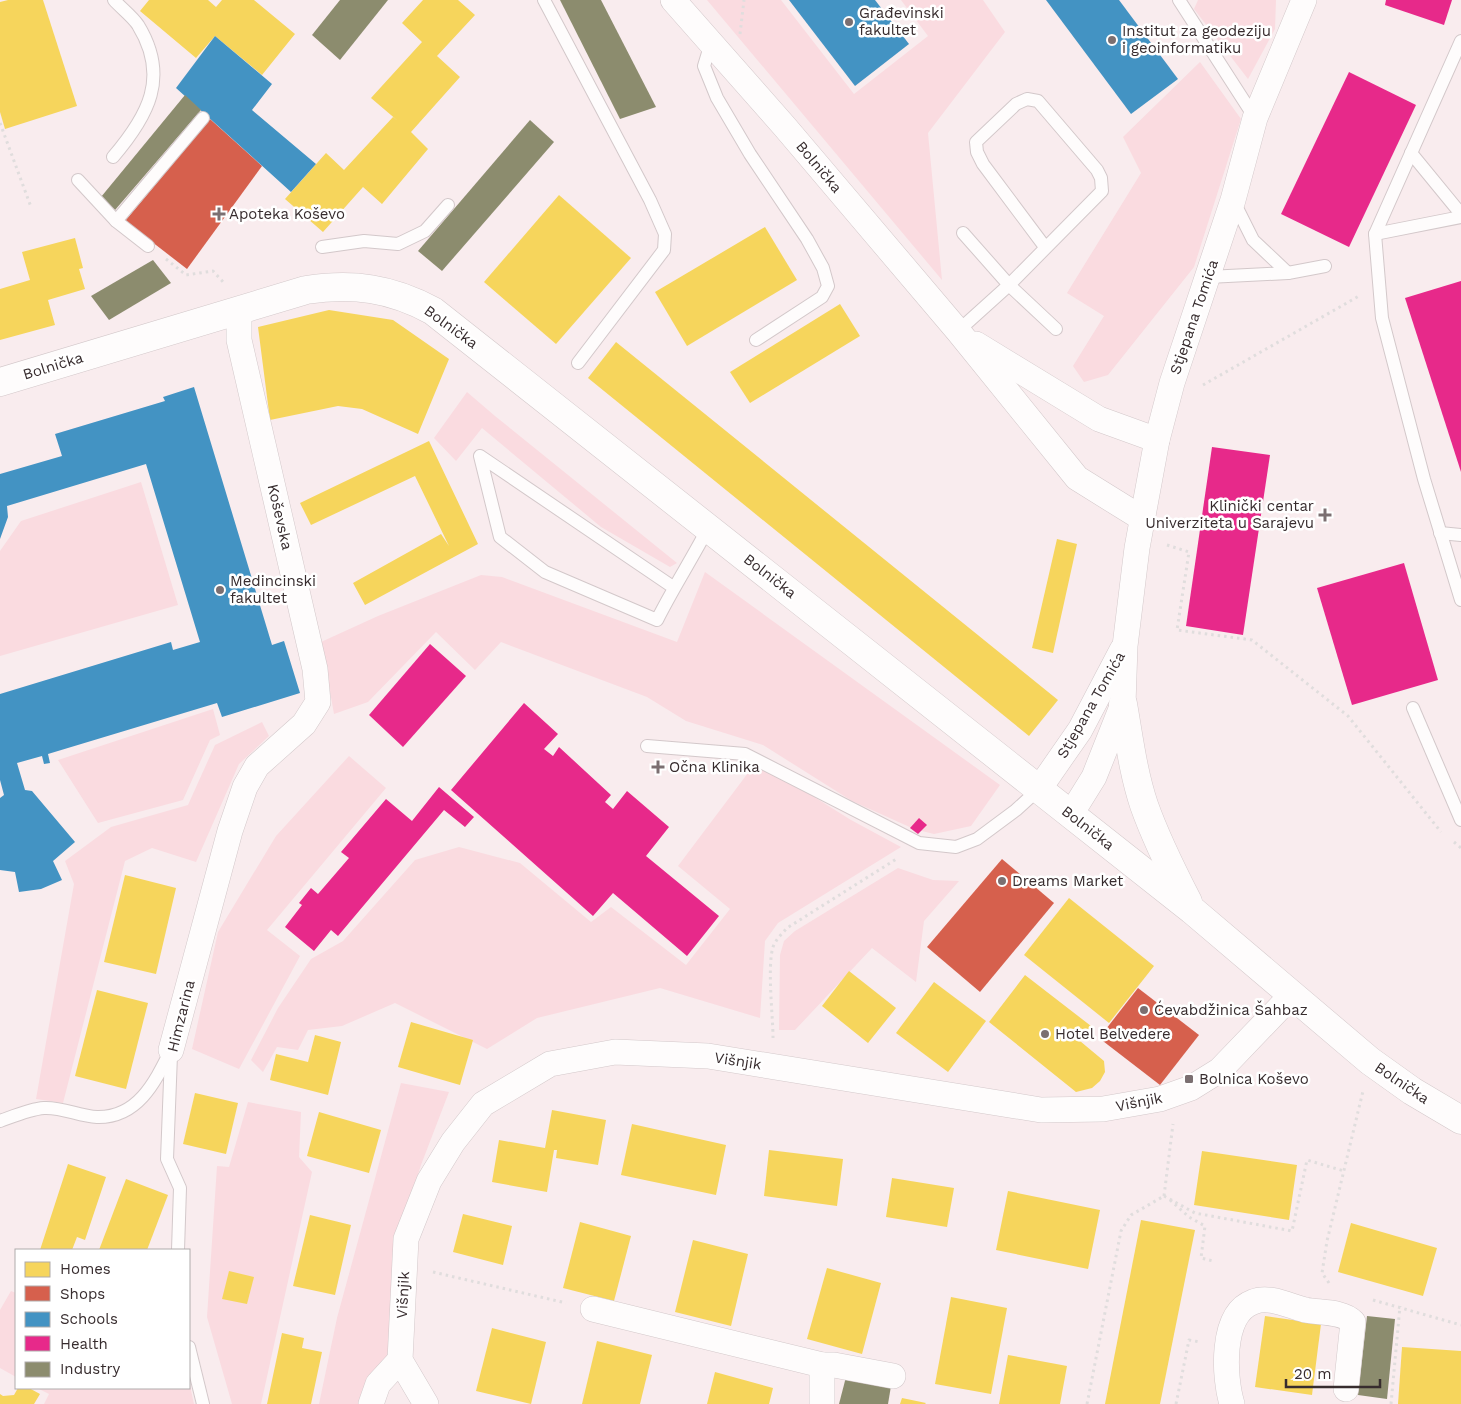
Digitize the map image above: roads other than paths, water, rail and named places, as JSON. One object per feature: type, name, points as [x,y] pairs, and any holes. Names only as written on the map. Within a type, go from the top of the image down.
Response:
[{"type":"street","name":"Bolnička","points":[[673,0],[959,333],[1077,478],[1143,520]]},
{"type":"street","name":"Stjepana Tomića","points":[[1071,814],[1094,777],[1123,704],[1125,646],[1143,520],[1157,440],[1172,384],[1233,200],[1256,118],[1304,0]]},
{"type":"street","name":"Bolnička","points":[[0,382],[235,300],[336,286],[360,286],[401,296],[416,302],[432,311],[1192,910],[1291,996],[1370,1061],[1412,1091],[1461,1120]]},
{"type":"street","name":"Koševska","points":[[235,300],[239,340],[315,669],[318,702],[304,724],[257,766],[245,787]]},
{"type":"street","name":"Bolnička","points":[[959,333],[1099,420],[1157,440]]},
{"type":"street","name":"Stjepana Tomića","points":[[1039,789],[1080,730],[1125,646]]},
{"type":"street","points":[[1123,704],[1133,761],[1144,805],[1166,858],[1192,910]]},
{"type":"street","name":"Himzarina","points":[[171,1050],[230,832],[245,787]]},
{"type":"street","name":"Višnjik","points":[[400,1360],[406,1239],[429,1181],[453,1142],[483,1104],[550,1064],[615,1052],[708,1056],[1041,1110],[1104,1109],[1160,1099],[1191,1088],[1220,1070],[1291,996]]},
{"type":"street","points":[[1232,1404],[1225,1371],[1230,1331],[1238,1313],[1252,1302],[1269,1300],[1306,1310],[1348,1317],[1353,1322],[1346,1389]]},
{"type":"street","points":[[593,1309],[822,1366],[834,1365],[893,1376]]},
{"type":"street","points":[[371,1404],[378,1384],[400,1360],[426,1404]]},
{"type":"street","points":[[822,1366],[822,1404]]},
{"type":"lane","points":[[113,157],[137,129],[150,101],[153,77],[150,50],[137,24],[114,0]]},
{"type":"lane","points":[[544,0],[650,200],[665,234],[664,250],[578,363]]},
{"type":"lane","points":[[1179,0],[1256,118]]},
{"type":"lane","points":[[1461,41],[1375,234],[1382,318],[1440,533],[1461,600]]},
{"type":"lane","points":[[711,43],[704,66],[717,98],[750,154],[807,239],[823,268],[828,286],[822,297],[756,340]]},
{"type":"lane","points":[[959,333],[1102,191],[1101,178],[1097,170],[1038,101],[1027,99],[1016,104],[976,142],[977,152],[983,164],[1045,247]]},
{"type":"lane","points":[[116,221],[203,118]]},
{"type":"lane","points":[[1375,234],[1461,215],[1411,153]]},
{"type":"lane","points":[[78,180],[116,221],[148,246]]},
{"type":"lane","points":[[1233,200],[1253,240],[1288,273]]},
{"type":"lane","points":[[322,247],[364,241],[398,244],[425,231],[448,205]]},
{"type":"lane","points":[[963,233],[1009,285],[1056,329]]},
{"type":"lane","points":[[1208,277],[1288,273],[1325,266]]},
{"type":"lane","points":[[673,587],[480,456],[500,537],[545,572],[657,620],[673,587],[708,528]]},
{"type":"lane","points":[[1440,533],[1461,535]]},
{"type":"lane","points":[[1413,708],[1461,820]]},
{"type":"lane","points":[[647,746],[735,751],[755,757],[849,809],[919,843],[956,847],[977,839],[1016,810],[1039,789]]},
{"type":"lane","points":[[0,1121],[44,1108],[97,1117],[121,1114],[136,1105],[154,1082],[171,1050]]},
{"type":"lane","name":"Himzarina","points":[[171,1050],[167,1159],[180,1188],[178,1249]]},
{"type":"lane","points":[[190,1351],[203,1404]]},
{"type":"place","name":"Građevinski fakultet","points":[[849,22]]},
{"type":"place","name":"Institut za geodeziju i geoinformatiku","points":[[1112,40]]},
{"type":"place","name":"Apoteka Koševo","points":[[219,214]]},
{"type":"place","name":"Klinički centar Univerziteta u Sarajevu","points":[[1325,515]]},
{"type":"place","name":"Medincinski fakultet","points":[[220,590]]},
{"type":"place","name":"Očna Klinika","points":[[658,767]]},
{"type":"place","name":"Dreams Market","points":[[1002,881]]},
{"type":"place","name":"Ćevabdžinica Šahbaz","points":[[1144,1010]]},
{"type":"place","name":"Hotel Belvedere","points":[[1045,1034]]},
{"type":"place","name":"Bolnica Koševo","points":[[1189,1079]]}]
